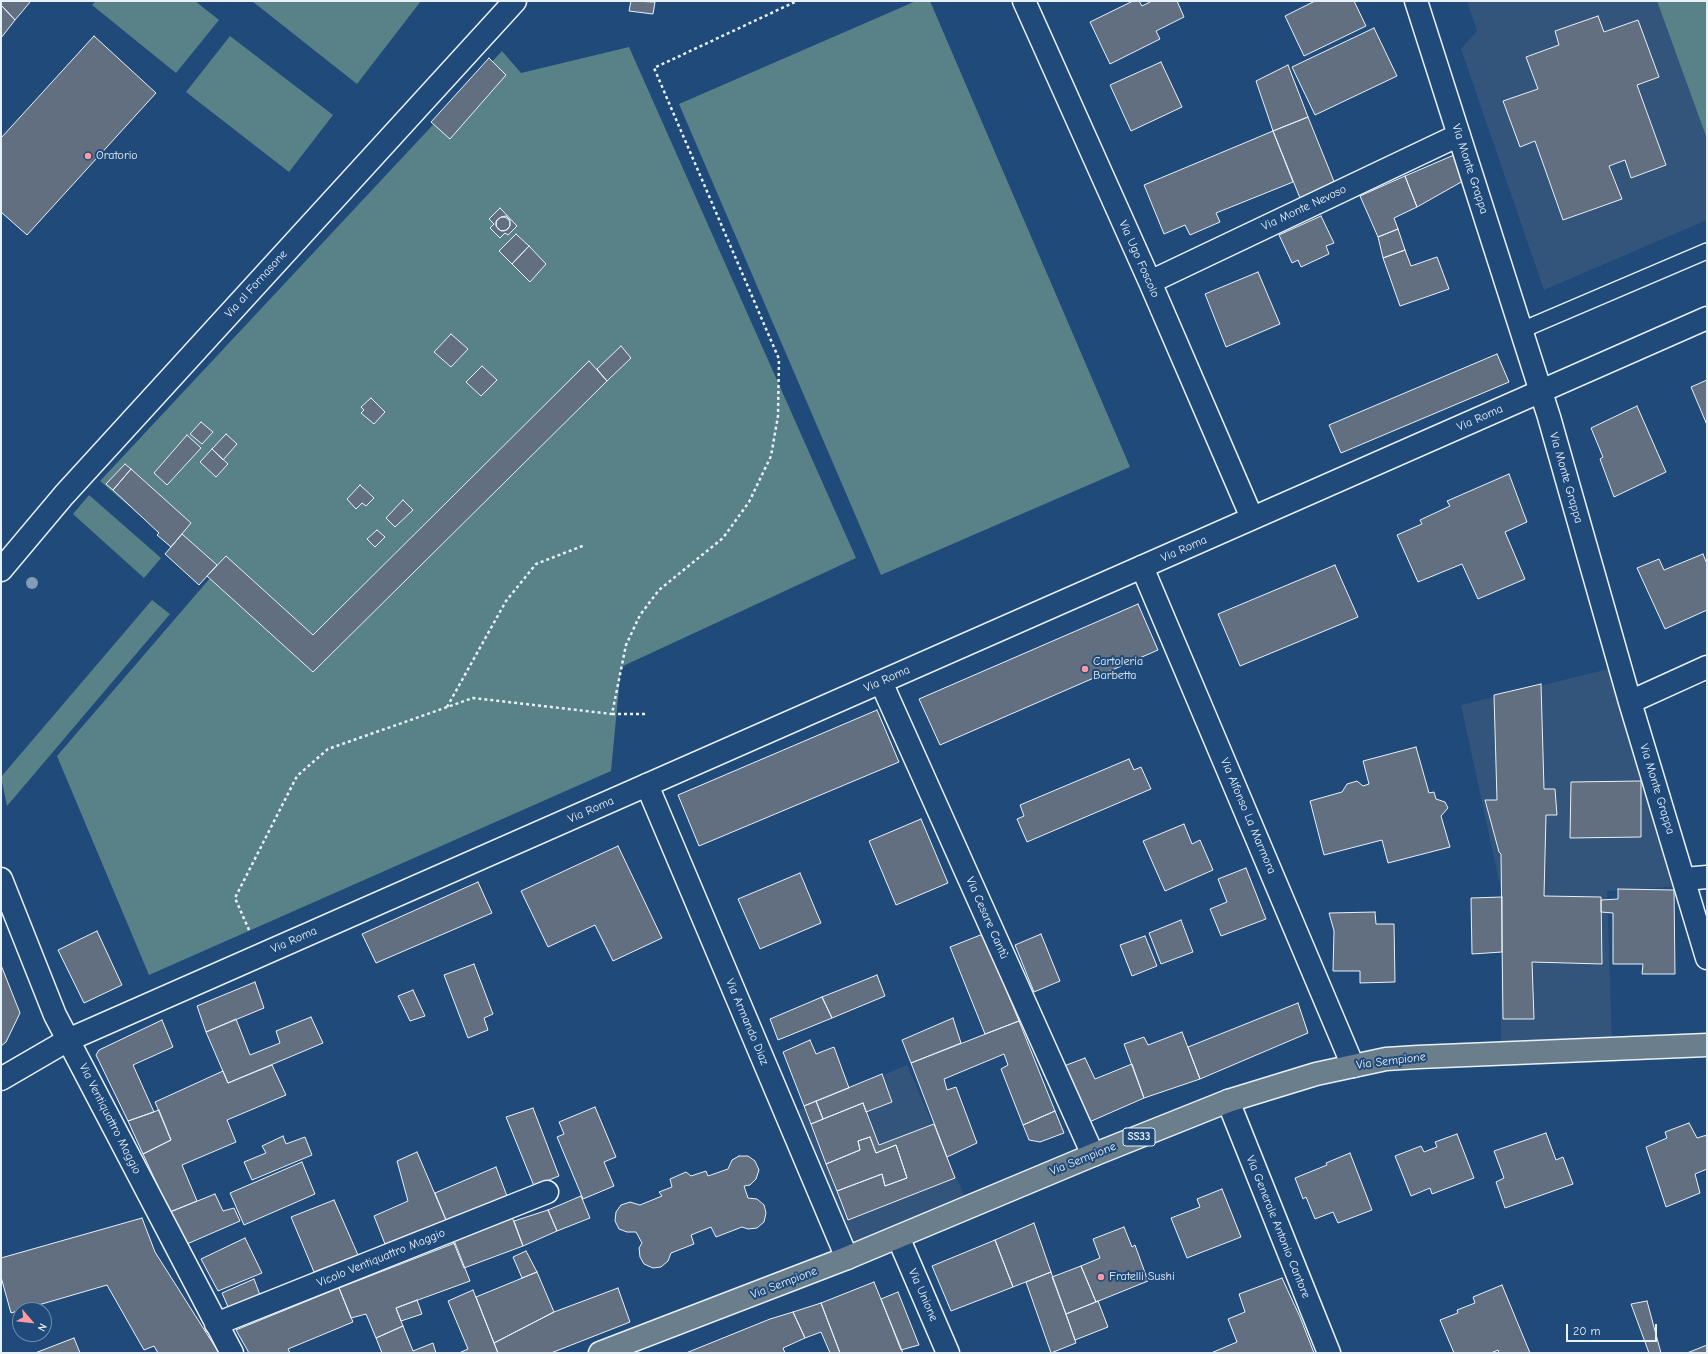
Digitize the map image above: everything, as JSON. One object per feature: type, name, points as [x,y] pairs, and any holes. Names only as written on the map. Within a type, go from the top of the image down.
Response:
[{"type":"main road","name":"Via Sempione","points":[[600,1353],[847,1258],[1093,1155],[1228,1102],[1316,1074],[1386,1059],[1707,1045]]},
{"type":"street","name":"Via al Fornasone","points":[[1,570],[69,489],[515,1]]},
{"type":"street","name":"Via Ugo Foscolo","points":[[1024,1],[1150,282],[1252,518]]},
{"type":"street","name":"Via Monte Grappa","points":[[1416,1],[1541,392],[1630,702],[1707,958]]},
{"type":"street","name":"Via Monte Nevoso","points":[[1150,282],[1459,135]]},
{"type":"street","name":"Via Roma","points":[[1,1079],[68,1040],[1707,318]]},
{"type":"street","name":"Via Alfonso La Marmora","points":[[1142,567],[1353,1066]]},
{"type":"street","points":[[1630,702],[1707,667]]},
{"type":"street","name":"Via Cesare Cantù","points":[[881,682],[1093,1155]]},
{"type":"street","name":"Via Armando Diaz","points":[[647,785],[847,1258]]},
{"type":"street","points":[[1684,879],[1707,877]]},
{"type":"street","name":"Via Ventiquattro Maggio","points":[[1,879],[55,1015],[232,1353]]},
{"type":"street","name":"Via Generale Antonio Cantore","points":[[1228,1102],[1328,1353]]},
{"type":"street","name":"Vicolo Ventiquattro Maggio","points":[[216,1324],[547,1192]]},
{"type":"street","name":"Via Unione","points":[[898,1237],[948,1353]]},
{"type":"lane","points":[[1522,330],[1707,251]]},
{"type":"path","points":[[612,714],[626,646],[640,615],[659,590],[723,538],[749,502],[771,456],[778,416],[779,359],[654,68],[797,1]]},
{"type":"path","points":[[447,707],[506,602],[536,564],[585,545]]},
{"type":"path","points":[[260,955],[235,898],[297,776],[328,749],[473,698],[612,714],[645,714]]},
{"type":"shaded area","points":[[1467,1],[1657,1],[1707,139],[1707,220],[1544,290],[1461,49],[1477,31]]},
{"type":"shaded area","points":[[1613,668],[1679,886],[1607,891],[1612,1042],[1501,1047],[1501,890],[1461,705]]},
{"type":"shaded area","points":[[907,1065],[967,1202],[851,1250],[794,1112]]},
{"type":"green space","points":[[96,1],[195,1],[219,20],[176,73],[92,5]]},
{"type":"green space","points":[[252,1],[421,1],[357,84]]},
{"type":"green space","points":[[916,1],[930,1],[1130,467],[881,575],[679,104]]},
{"type":"green space","points":[[1657,1],[1707,1],[1707,139]]},
{"type":"green space","points":[[230,36],[333,115],[289,172],[186,92]]},
{"type":"green space","points":[[629,47],[856,558],[621,667],[611,771],[149,975],[57,756],[211,577],[100,481],[502,51],[521,73]]},
{"type":"green space","points":[[89,495],[161,558],[144,578],[73,514]]},
{"type":"green space","points":[[152,600],[170,614],[7,806],[1,777]]},
{"type":"building","points":[[1,1],[31,1],[15,20],[1,5]]},
{"type":"building","points":[[631,1],[655,2],[653,14],[629,11]]},
{"type":"building","points":[[1133,1],[1139,1],[1142,6],[1152,1],[1177,1],[1184,17],[1156,31],[1160,39],[1110,64],[1090,22]]},
{"type":"building","points":[[1315,1],[1354,1],[1366,26],[1304,56],[1285,16]]},
{"type":"building","points":[[1,5],[15,20],[1,38]]},
{"type":"building","points":[[1598,16],[1604,32],[1638,20],[1659,77],[1637,85],[1666,165],[1631,178],[1625,160],[1609,166],[1622,199],[1563,220],[1535,141],[1520,147],[1503,101],[1538,89],[1526,57],[1559,45],[1555,31]]},
{"type":"building","points":[[1374,28],[1397,76],[1315,115],[1292,67]]},
{"type":"building","points":[[94,36],[156,93],[27,235],[1,212],[1,138]]},
{"type":"building","points":[[489,58],[506,75],[450,139],[431,122]]},
{"type":"building","points":[[1161,62],[1182,107],[1131,131],[1110,85]]},
{"type":"building","points":[[1288,65],[1308,117],[1273,131],[1256,81]]},
{"type":"building","points":[[1308,117],[1335,184],[1300,198],[1273,131]]},
{"type":"building","points":[[1273,131],[1293,182],[1216,213],[1220,222],[1190,235],[1185,225],[1164,234],[1144,185]]},
{"type":"building","points":[[1454,155],[1463,181],[1417,207],[1405,176]]},
{"type":"building","points":[[1405,176],[1417,207],[1394,218],[1398,229],[1378,237],[1360,196]]},
{"type":"building","points":[[500,208],[517,226],[508,235],[505,233],[500,238],[490,228],[494,224],[489,219]],"holes":[[[506,216],[510,220],[510,226],[506,230],[501,231],[496,226],[496,221],[501,217]]]},
{"type":"building","points":[[1321,216],[1334,243],[1326,246],[1329,254],[1301,267],[1298,260],[1292,263],[1279,235]]},
{"type":"building","points":[[503,217],[508,219],[510,224],[508,229],[503,231],[498,229],[496,224],[498,219]]},
{"type":"building","points":[[1398,229],[1405,250],[1383,258],[1378,237]]},
{"type":"building","points":[[516,234],[529,246],[512,264],[499,251]]},
{"type":"building","points":[[529,246],[546,264],[530,282],[512,264]]},
{"type":"building","points":[[1405,250],[1411,266],[1437,257],[1449,289],[1400,306],[1383,258]]},
{"type":"building","points":[[1258,272],[1280,324],[1226,347],[1205,294]]},
{"type":"building","points":[[451,334],[468,349],[451,367],[434,352]]},
{"type":"building","points":[[621,346],[631,358],[607,381],[597,369]]},
{"type":"building","points":[[1497,354],[1509,382],[1341,453],[1329,425]]},
{"type":"building","points":[[589,361],[607,381],[313,672],[207,576],[226,556],[313,635]]},
{"type":"building","points":[[482,366],[497,380],[481,396],[466,382]]},
{"type":"building","points":[[1707,380],[1707,425],[1691,387]]},
{"type":"building","points":[[371,398],[385,412],[374,424],[361,413],[364,410],[361,407]]},
{"type":"building","points":[[1637,406],[1666,472],[1614,497],[1600,459],[1603,457],[1591,428]]},
{"type":"building","points":[[201,422],[213,432],[202,444],[190,434]]},
{"type":"building","points":[[226,434],[237,444],[223,460],[212,449]]},
{"type":"building","points":[[187,435],[201,448],[167,485],[154,473]]},
{"type":"building","points":[[212,449],[228,464],[216,477],[200,462]]},
{"type":"building","points":[[125,464],[131,469],[113,490],[106,484]]},
{"type":"building","points":[[131,469],[191,523],[171,547],[157,535],[159,533],[113,490]]},
{"type":"building","points":[[1509,474],[1527,522],[1505,532],[1525,579],[1478,599],[1462,564],[1418,582],[1397,535],[1422,524],[1420,520],[1450,506],[1447,501]]},
{"type":"building","points":[[360,485],[374,498],[366,506],[362,503],[356,509],[347,499]]},
{"type":"building","points":[[403,500],[413,510],[395,527],[386,518]]},
{"type":"building","points":[[377,530],[385,537],[375,547],[367,539]]},
{"type":"building","points":[[182,534],[217,565],[199,585],[165,554]]},
{"type":"building","points":[[1703,554],[1707,564],[1707,610],[1665,629],[1637,568],[1659,559],[1664,570]]},
{"type":"building","points":[[1335,565],[1358,617],[1240,666],[1218,614]]},
{"type":"building","points":[[1138,604],[1158,650],[940,745],[919,699]]},
{"type":"building","points":[[1541,684],[1544,789],[1555,789],[1557,815],[1546,815],[1544,896],[1601,897],[1602,964],[1532,962],[1534,1019],[1503,1019],[1501,854],[1499,852],[1485,800],[1497,800],[1494,695]]},
{"type":"building","points":[[877,710],[899,762],[699,846],[678,795]]},
{"type":"building","points":[[1416,747],[1429,793],[1434,792],[1436,799],[1445,802],[1448,808],[1441,816],[1450,847],[1388,863],[1382,840],[1324,855],[1310,801],[1342,792],[1347,784],[1357,781],[1363,786],[1369,784],[1363,761]]},
{"type":"building","points":[[1129,759],[1134,770],[1141,767],[1151,789],[1027,842],[1017,819],[1024,816],[1020,805]]},
{"type":"building","points":[[1641,781],[1641,837],[1570,838],[1571,782]]},
{"type":"building","points":[[921,819],[948,883],[896,905],[869,841]]},
{"type":"building","points":[[1184,824],[1192,844],[1200,840],[1213,870],[1165,891],[1143,841]]},
{"type":"building","points":[[618,846],[662,938],[613,961],[595,925],[548,947],[521,891]]},
{"type":"building","points":[[1246,868],[1266,919],[1221,936],[1210,909],[1227,902],[1218,879]]},
{"type":"building","points":[[800,873],[821,923],[760,949],[738,899]]},
{"type":"building","points":[[478,882],[492,913],[376,963],[362,934]]},
{"type":"building","points":[[1618,889],[1674,890],[1675,974],[1642,974],[1643,964],[1613,964],[1613,913],[1601,912],[1601,900],[1618,899]]},
{"type":"building","points":[[1502,897],[1502,952],[1472,954],[1471,898]]},
{"type":"building","points":[[1375,912],[1376,924],[1394,924],[1395,982],[1360,983],[1360,971],[1333,971],[1334,931],[1329,913]]},
{"type":"building","points":[[1181,920],[1193,952],[1161,964],[1149,933]]},
{"type":"building","points":[[97,931],[122,985],[84,1003],[58,950]]},
{"type":"building","points":[[983,934],[1019,1021],[985,1034],[950,947]]},
{"type":"building","points":[[1041,934],[1060,981],[1034,992],[1015,945]]},
{"type":"building","points":[[1145,936],[1157,966],[1132,976],[1120,945]]},
{"type":"building","points":[[474,964],[493,1014],[484,1018],[488,1030],[468,1038],[444,975]]},
{"type":"building","points":[[1,965],[20,1013],[6,1042],[1,1046]]},
{"type":"building","points":[[877,975],[885,996],[832,1018],[822,997]]},
{"type":"building","points":[[255,982],[264,1008],[206,1032],[197,1006]]},
{"type":"building","points":[[413,990],[425,1016],[410,1021],[398,996]]},
{"type":"building","points":[[822,997],[832,1018],[778,1040],[770,1019]]},
{"type":"building","points":[[1298,1003],[1308,1033],[1200,1079],[1188,1047]]},
{"type":"building","points":[[311,1017],[323,1043],[228,1083],[206,1032],[236,1019],[250,1055],[280,1043],[276,1031]]},
{"type":"building","points":[[953,1018],[961,1043],[911,1063],[902,1040]]},
{"type":"building","points":[[162,1020],[173,1047],[133,1065],[154,1112],[128,1121],[96,1055],[99,1050]]},
{"type":"building","points":[[1019,1021],[1055,1111],[1023,1125],[1001,1069],[1008,1065],[1004,1054],[944,1079],[947,1090],[956,1087],[977,1143],[947,1157],[911,1063]]},
{"type":"building","points":[[1182,1032],[1200,1079],[1144,1098],[1124,1044],[1144,1037],[1148,1045]]},
{"type":"building","points":[[810,1040],[816,1054],[834,1047],[849,1088],[804,1106],[783,1052]]},
{"type":"building","points":[[1085,1058],[1095,1079],[1132,1064],[1144,1098],[1087,1123],[1064,1066]]},
{"type":"building","points":[[272,1065],[286,1095],[227,1120],[236,1142],[182,1165],[197,1201],[170,1212],[143,1154],[171,1140],[155,1102],[223,1071],[228,1083]]},
{"type":"building","points":[[882,1074],[892,1102],[866,1112],[863,1103],[823,1119],[816,1101]]},
{"type":"building","points":[[816,1101],[823,1119],[811,1124],[804,1106]]},
{"type":"building","points":[[863,1103],[879,1145],[934,1124],[955,1178],[848,1220],[837,1191],[882,1174],[885,1186],[907,1178],[896,1145],[876,1153],[870,1137],[858,1141],[860,1150],[826,1164],[811,1124]]},
{"type":"building","points":[[595,1107],[616,1157],[604,1162],[614,1186],[583,1199],[557,1137],[564,1134],[559,1122]]},
{"type":"building","points":[[533,1108],[559,1176],[534,1186],[506,1117]]},
{"type":"building","points":[[159,1110],[171,1140],[143,1154],[128,1121]]},
{"type":"building","points":[[1055,1111],[1064,1133],[1040,1142],[1029,1140],[1023,1125]]},
{"type":"building","points":[[1689,1123],[1697,1138],[1707,1135],[1707,1169],[1695,1174],[1700,1193],[1666,1207],[1646,1147],[1667,1138],[1665,1132]]},
{"type":"building","points":[[1546,1133],[1556,1160],[1563,1157],[1573,1184],[1505,1208],[1496,1182],[1504,1178],[1494,1151]]},
{"type":"building","points":[[1457,1134],[1474,1178],[1432,1194],[1430,1188],[1411,1196],[1395,1156],[1421,1146],[1424,1152],[1437,1147],[1435,1142]]},
{"type":"building","points":[[283,1136],[286,1144],[305,1137],[312,1155],[252,1180],[244,1162],[266,1153],[262,1146]]},
{"type":"building","points":[[870,1137],[876,1153],[896,1145],[907,1178],[885,1186],[882,1174],[837,1191],[826,1164],[860,1150],[858,1141]]},
{"type":"building","points":[[417,1152],[446,1220],[385,1244],[374,1216],[408,1201],[397,1161]]},
{"type":"building","points":[[1350,1153],[1372,1210],[1338,1223],[1333,1212],[1315,1219],[1306,1197],[1303,1199],[1295,1178],[1327,1165],[1326,1163]]},
{"type":"building","points":[[739,1156],[748,1156],[755,1161],[759,1170],[756,1179],[750,1185],[744,1186],[748,1198],[757,1199],[764,1205],[766,1213],[764,1222],[757,1228],[748,1229],[742,1227],[716,1237],[711,1227],[691,1235],[694,1244],[671,1253],[668,1261],[661,1267],[653,1268],[644,1264],[640,1257],[639,1248],[642,1243],[636,1232],[627,1232],[619,1229],[615,1221],[616,1212],[621,1205],[630,1202],[640,1205],[662,1196],[659,1192],[672,1187],[670,1179],[686,1172],[691,1176],[706,1171],[708,1176],[728,1169],[732,1160]]},
{"type":"building","points":[[302,1162],[315,1194],[244,1225],[230,1193]]},
{"type":"building","points":[[496,1167],[507,1196],[446,1220],[435,1193]]},
{"type":"building","points":[[1222,1189],[1241,1237],[1187,1258],[1171,1218],[1200,1207],[1197,1199]]},
{"type":"building","points":[[215,1194],[223,1211],[234,1208],[240,1221],[187,1244],[170,1212]]},
{"type":"building","points":[[581,1196],[590,1218],[557,1231],[548,1210]]},
{"type":"building","points":[[334,1200],[358,1255],[314,1272],[291,1217]]},
{"type":"building","points":[[548,1210],[557,1231],[523,1246],[514,1221]]},
{"type":"building","points":[[512,1217],[523,1246],[464,1268],[453,1241]]},
{"type":"building","points":[[142,1218],[155,1252],[219,1353],[158,1353],[154,1346],[144,1350],[107,1285],[49,1302],[12,1302],[11,1313],[1,1277],[1,1258]]},
{"type":"building","points":[[1034,1223],[1051,1272],[1013,1287],[995,1240]]},
{"type":"building","points":[[1124,1227],[1132,1247],[1135,1245],[1148,1281],[1096,1302],[1081,1266],[1100,1258],[1093,1239]]},
{"type":"building","points":[[245,1238],[262,1273],[218,1291],[201,1259]]},
{"type":"building","points":[[995,1240],[1013,1287],[951,1311],[932,1266]]},
{"type":"building","points":[[455,1243],[470,1281],[396,1308],[403,1326],[376,1338],[366,1314],[351,1318],[339,1288]]},
{"type":"building","points":[[526,1251],[537,1272],[522,1278],[513,1257]]},
{"type":"building","points":[[1081,1266],[1096,1302],[1066,1314],[1052,1277]]},
{"type":"building","points":[[537,1272],[554,1312],[494,1343],[476,1297]]},
{"type":"building","points":[[1051,1272],[1076,1343],[1051,1353],[1026,1282]]},
{"type":"building","points":[[1282,1278],[1300,1317],[1314,1353],[1211,1353],[1237,1342],[1228,1319],[1245,1312],[1239,1294]]},
{"type":"building","points":[[254,1279],[260,1295],[229,1309],[222,1293]]},
{"type":"building","points":[[874,1282],[903,1353],[840,1353],[821,1303]]},
{"type":"building","points":[[1502,1285],[1530,1353],[1499,1353],[1498,1350],[1491,1353],[1454,1353],[1440,1320],[1458,1313],[1457,1310],[1475,1303],[1473,1297]]},
{"type":"building","points":[[339,1288],[353,1322],[288,1349],[290,1353],[249,1353],[236,1330]]},
{"type":"building","points":[[618,1288],[630,1322],[551,1353],[498,1353],[494,1343],[554,1312]]},
{"type":"building","points":[[473,1290],[498,1353],[459,1353],[468,1349],[448,1301]]},
{"type":"building","points":[[898,1292],[919,1345],[901,1350],[881,1299]]},
{"type":"building","points":[[417,1300],[422,1314],[401,1321],[396,1308]]},
{"type":"building","points":[[1098,1301],[1108,1327],[1075,1340],[1066,1314]]},
{"type":"building","points":[[1647,1301],[1661,1353],[1649,1353],[1631,1304]]},
{"type":"building","points":[[821,1303],[840,1353],[830,1353],[821,1332],[805,1338],[793,1312]]},
{"type":"building","points":[[793,1312],[805,1338],[783,1348],[785,1353],[686,1353],[770,1319]]},
{"type":"building","points":[[403,1326],[413,1351],[433,1343],[436,1353],[382,1353],[376,1338]]},
{"type":"building","points":[[74,1338],[80,1353],[35,1353]]},
{"type":"building","points":[[1707,1345],[1707,1353],[1687,1353]]},
{"type":"place","name":"Oratorio","points":[[88,156]]},
{"type":"place","name":"Cartoleria Barbetta","points":[[1085,669]]},
{"type":"place","name":"Fratelli Sushi","points":[[1101,1277]]}]
